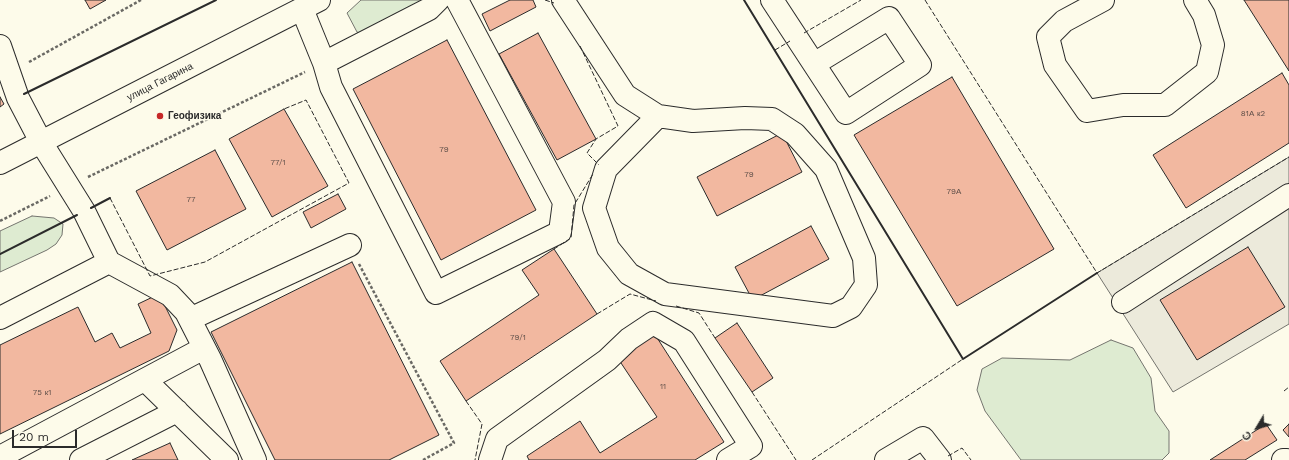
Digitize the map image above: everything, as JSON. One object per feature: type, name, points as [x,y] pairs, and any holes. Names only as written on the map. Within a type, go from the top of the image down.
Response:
[{"type":"main road","points":[[324,62],[429,9],[438,0]]},
{"type":"main road","points":[[310,4],[331,87],[436,293],[560,232],[564,202],[457,0]]},
{"type":"main road","points":[[563,0],[626,95],[658,116],[693,121],[745,118],[772,119],[795,134],[826,169],[864,258],[866,285],[852,307],[833,316],[666,294],[629,274],[608,248],[594,208],[606,169],[658,116]]},
{"type":"main road","points":[[772,0],[846,113],[920,65],[889,18],[814,64]]},
{"type":"main road","points":[[1103,0],[1064,21],[1048,37],[1055,65],[1087,111],[1123,105],[1165,105],[1206,72],[1213,45],[1204,15],[1195,0]]},
{"type":"main road","name":"улица Гагарина","points":[[0,163],[310,4]]},
{"type":"main road","points":[[0,46],[18,98],[41,142],[84,211],[109,262],[170,295],[186,312],[255,460]]},
{"type":"main road","points":[[1123,302],[1289,195]]},
{"type":"main road","points":[[190,319],[350,245]]},
{"type":"main road","points":[[0,318],[109,262]]},
{"type":"main road","points":[[490,460],[497,439],[607,360],[629,339],[653,323],[684,342],[751,446],[728,460]]},
{"type":"main road","points":[[0,457],[204,348]]},
{"type":"main road","points":[[145,380],[227,460]]},
{"type":"main road","points":[[81,460],[177,411]]},
{"type":"main road","points":[[886,460],[923,438],[940,460]]},
{"type":"path","points":[[9,73],[141,0]]},
{"type":"path","points":[[0,221],[289,79]]},
{"type":"path","points":[[350,245],[454,443],[423,460]]},
{"type":"green space","points":[[361,0],[425,0],[367,37],[357,32],[347,13]]},
{"type":"green space","points":[[32,216],[54,218],[63,224],[62,235],[56,244],[47,250],[0,272],[0,231]]},
{"type":"green space","points":[[1111,340],[1133,348],[1151,378],[1155,411],[1169,431],[1169,453],[1162,460],[1021,460],[985,411],[977,390],[982,369],[1002,358],[1070,360]]},
{"type":"shaded area","points":[[1289,157],[1289,324],[1173,392],[1097,273]]},
{"type":"building","points":[[85,0],[106,0],[90,9]]},
{"type":"building","points":[[510,0],[533,0],[536,7],[490,31],[482,14]]},
{"type":"building","points":[[1244,0],[1289,0],[1289,71]]},
{"type":"building","points":[[538,33],[596,139],[557,160],[499,54]]},
{"type":"building","points":[[447,40],[536,210],[441,260],[353,89]]},
{"type":"building","points":[[1282,73],[1289,85],[1289,143],[1186,208],[1153,155]]},
{"type":"building","points":[[952,77],[1054,249],[957,306],[854,135]]},
{"type":"building","points":[[0,97],[4,104],[0,107]]},
{"type":"building","points":[[284,109],[328,186],[272,217],[229,139]]},
{"type":"building","points":[[782,133],[802,172],[717,216],[697,177]]},
{"type":"building","points":[[215,150],[246,209],[167,250],[136,191]]},
{"type":"building","points":[[338,194],[346,209],[311,228],[303,212]]},
{"type":"building","points":[[811,226],[829,259],[758,297],[750,295],[735,267]]},
{"type":"building","points":[[1248,247],[1285,307],[1197,360],[1160,300]]},
{"type":"building","points":[[554,249],[597,314],[466,401],[440,361],[539,295],[522,270]]},
{"type":"building","points":[[352,262],[439,435],[389,460],[275,460],[211,332]]},
{"type":"building","points":[[159,294],[177,330],[169,351],[0,434],[0,345],[78,307],[95,342],[112,333],[120,348],[151,333],[138,304]]},
{"type":"building","points":[[737,323],[773,378],[752,392],[715,338]]},
{"type":"building","points":[[654,333],[724,442],[695,460],[529,460],[527,456],[580,421],[600,453],[657,417],[617,357]]},
{"type":"building","points":[[1266,424],[1277,440],[1245,460],[1210,460]]},
{"type":"building","points":[[1289,424],[1289,437],[1283,430]]},
{"type":"building","points":[[170,443],[178,460],[132,460]]},
{"type":"fence","points":[[545,0],[554,3]]},
{"type":"fence","points":[[804,33],[861,0]]},
{"type":"fence","points":[[925,0],[1097,273],[1289,157]]},
{"type":"fence","points":[[775,50],[790,41]]},
{"type":"fence","points":[[580,46],[618,126],[596,139],[587,153],[599,165]]},
{"type":"fence","points":[[110,198],[150,276],[205,262],[349,183],[306,100],[284,109]]},
{"type":"fence","points":[[554,249],[571,238],[574,205],[593,174]]},
{"type":"fence","points":[[597,314],[630,294],[656,301]]},
{"type":"fence","points":[[676,306],[699,313],[715,338]]},
{"type":"fence","points":[[812,460],[963,359]]},
{"type":"fence","points":[[1284,391],[1289,387]]},
{"type":"fence","points":[[752,392],[796,460]]},
{"type":"fence","points":[[466,401],[482,424],[475,460]]},
{"type":"fence","points":[[948,456],[962,448],[971,460]]},
{"type":"wall","points":[[24,94],[216,0]]},
{"type":"wall","points":[[744,0],[963,359],[1097,273]]},
{"type":"wall","points":[[91,208],[110,198]]},
{"type":"wall","points":[[0,254],[77,215]]},
{"type":"place","name":"Геофизика","points":[[160,116]]}]
